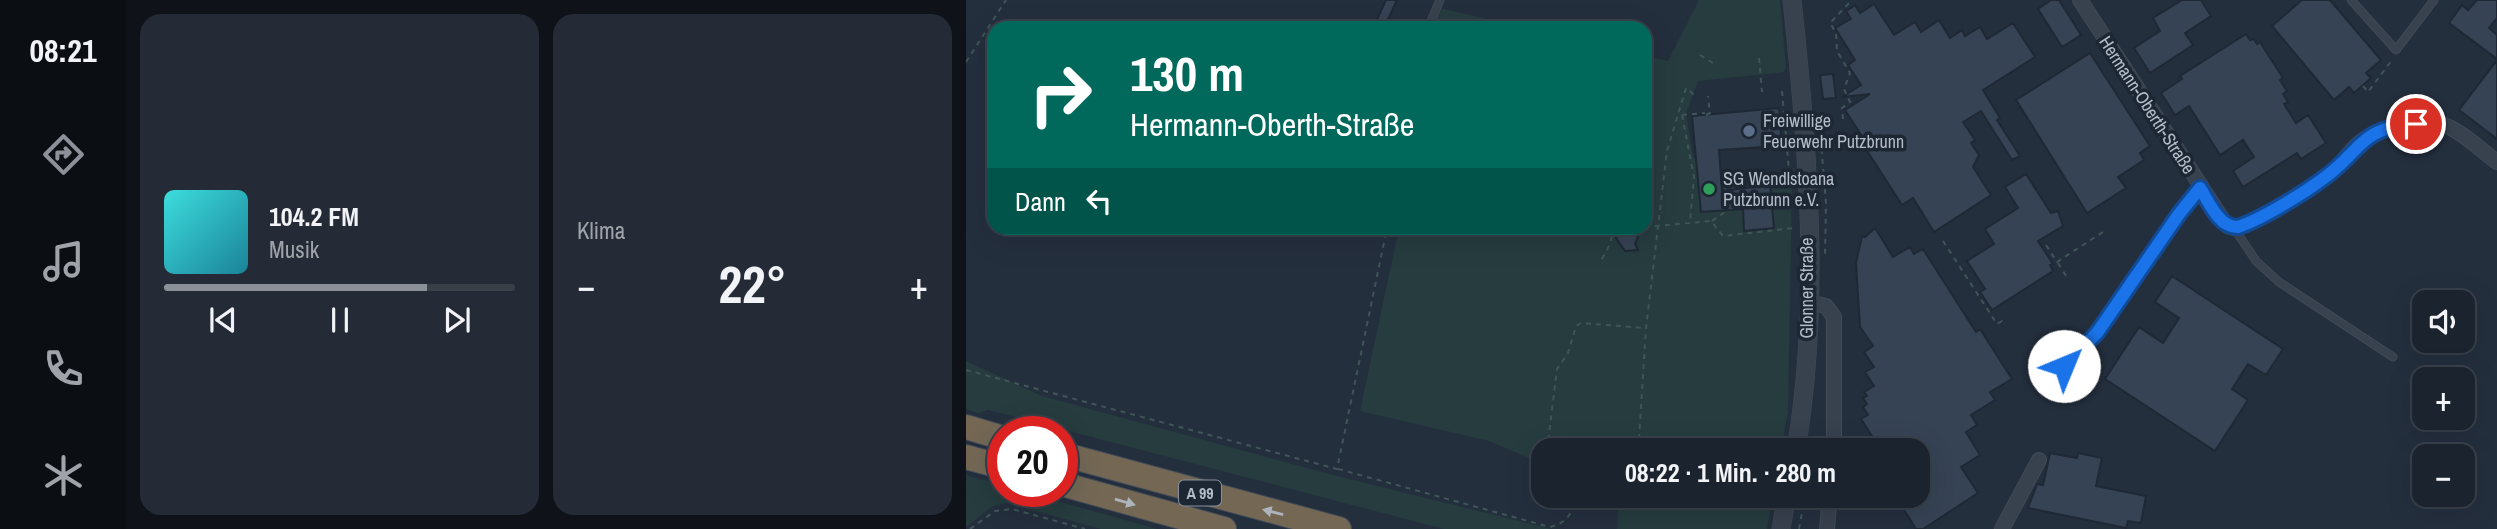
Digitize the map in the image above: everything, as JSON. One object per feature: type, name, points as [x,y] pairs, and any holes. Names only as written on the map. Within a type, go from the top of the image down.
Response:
[{"type":"highway","points":[[966,427],[987,433]]},
{"type":"highway","points":[[966,457],[987,463]]},
{"type":"highway","name":"A 99","points":[[1078,458],[1339,529]]},
{"type":"highway","name":"A 99","points":[[1078,488],[1224,529]]},
{"type":"street","name":"Glonner Straße","points":[[1792,0],[1807,169],[1808,302],[1805,381],[1798,438]]},
{"type":"street","name":"Hermann-Oberth-Straße","points":[[2080,0],[2221,220],[2234,228]]},
{"type":"street","points":[[2234,228],[2245,225],[2324,179],[2342,164],[2357,145],[2374,132],[2405,125],[2440,123],[2452,128],[2497,162]]},
{"type":"street","points":[[1808,302],[1826,306],[1834,317],[1834,438]]},
{"type":"street","points":[[2002,529],[2039,460]]},
{"type":"street","points":[[1781,529],[1785,508]]},
{"type":"street","points":[[1827,529],[1829,508]]},
{"type":"lane","points":[[1431,21],[1440,0]]},
{"type":"lane","points":[[2351,0],[2396,50],[2434,0]]},
{"type":"lane","points":[[2064,366],[2097,333],[2200,188]]},
{"type":"lane","points":[[2234,228],[2256,261],[2279,282],[2393,358]]},
{"type":"path","points":[[992,21],[1006,0]]},
{"type":"path","points":[[1843,119],[1842,108],[1850,102],[1844,89],[1850,73],[1837,51],[1836,33],[1830,23],[1852,0]]},
{"type":"path","points":[[966,61],[987,29]]},
{"type":"path","points":[[2363,86],[2368,92],[2395,57],[2396,50]]},
{"type":"path","points":[[1700,55],[1713,63]]},
{"type":"path","points":[[1759,58],[1762,92]]},
{"type":"path","points":[[1639,438],[1646,328],[1667,151],[1686,88],[1697,97]]},
{"type":"path","points":[[1782,91],[1789,171]]},
{"type":"path","points":[[1682,116],[1710,113],[1708,96]]},
{"type":"path","points":[[1677,112],[1682,116],[1694,177],[1690,223]]},
{"type":"path","points":[[1725,177],[1726,191]]},
{"type":"path","points":[[1652,226],[1711,221],[1728,210]]},
{"type":"path","points":[[1711,221],[1723,236],[1793,229]]},
{"type":"path","points":[[2057,262],[2106,230]]},
{"type":"path","points":[[1337,469],[1386,235]]},
{"type":"path","points":[[1602,259],[1612,235]]},
{"type":"path","points":[[1943,241],[1997,324],[2002,321],[2005,325]]},
{"type":"path","points":[[2046,245],[2068,279]]},
{"type":"path","points":[[1548,438],[1557,369],[1568,353],[1576,326],[1581,323],[1646,328]]},
{"type":"path","points":[[966,370],[1550,527],[1567,520],[1573,508]]},
{"type":"path","points":[[1799,529],[1803,508]]},
{"type":"path","points":[[970,529],[995,511],[1012,509],[1085,529]]},
{"type":"green space","points":[[1699,0],[1780,0],[1786,67],[1784,72],[1698,81],[1686,113],[1693,158],[1697,158],[1722,188],[1792,181],[1788,412],[1783,438],[1531,438],[1531,459],[1489,441],[1360,411],[1398,235],[1652,235],[1652,58],[1668,61]]},
{"type":"green space","points":[[1440,8],[1496,21],[1435,21]]},
{"type":"green space","points":[[966,361],[1042,396],[1329,474],[1551,529],[1444,529],[1078,433],[1078,416],[1011,416],[988,410],[978,413],[966,409]]},
{"type":"green space","points":[[966,475],[987,481],[987,507],[992,507],[966,527]]},
{"type":"green space","points":[[1021,507],[1078,507],[1157,529],[1101,529]]},
{"type":"green space","points":[[1619,508],[1771,508],[1767,529],[1617,529]]},
{"type":"building","points":[[1386,0],[1397,0],[1387,21],[1376,21]]},
{"type":"building","points":[[2051,0],[2059,0],[2081,35],[2062,47],[2038,9]]},
{"type":"building","points":[[2182,0],[2201,0],[2211,16],[2185,33],[2193,45],[2150,73],[2134,48],[2160,31],[2153,18]]},
{"type":"building","points":[[2302,0],[2330,0],[2381,60],[2366,73],[2371,78],[2354,93],[2349,87],[2334,100],[2272,26]]},
{"type":"building","points":[[2477,0],[2497,0],[2497,18],[2489,28],[2497,35],[2497,59],[2449,23],[2462,5],[2468,10]]},
{"type":"building","points":[[1874,4],[1894,35],[1915,22],[1921,32],[1939,20],[1950,38],[1962,30],[1965,36],[1980,27],[1987,39],[2013,23],[2035,57],[1983,90],[2000,118],[1997,120],[2020,156],[2012,160],[1981,111],[1963,122],[1975,140],[1971,143],[1979,155],[1973,167],[1991,195],[1934,232],[1913,198],[1902,205],[1864,146],[1867,144],[1845,110],[1870,94],[1842,97],[1861,85],[1848,65],[1855,60],[1835,28],[1851,19],[1846,11],[1855,5],[1860,13]]},
{"type":"building","points":[[2246,34],[2257,44],[2260,42],[2283,78],[2280,80],[2287,91],[2283,94],[2288,102],[2284,104],[2296,123],[2308,115],[2326,143],[2301,159],[2297,153],[2243,187],[2233,171],[2254,157],[2243,140],[2220,155],[2189,106],[2175,115],[2161,93],[2182,79],[2180,76]]},
{"type":"building","points":[[2090,53],[2150,146],[2140,153],[2144,160],[2118,177],[2126,188],[2087,213],[2016,100]]},
{"type":"building","points":[[2497,60],[2497,139],[2459,110]]},
{"type":"building","points":[[1833,74],[1836,98],[1823,99],[1820,75]]},
{"type":"building","points":[[1779,108],[1782,146],[1719,150],[1722,191],[1770,185],[1774,228],[1744,231],[1743,209],[1701,212],[1692,116]]},
{"type":"building","points":[[2026,174],[2051,213],[2058,211],[2063,226],[2038,241],[2053,264],[2050,265],[2053,271],[1992,310],[1980,292],[1985,289],[1967,261],[1994,244],[1985,229],[2018,208],[2005,187]]},
{"type":"building","points":[[1875,228],[1893,257],[1910,247],[1914,254],[1923,249],[1976,332],[1980,329],[2012,379],[1990,392],[1995,400],[1971,415],[1977,425],[1966,432],[1980,455],[1961,467],[1978,493],[1923,529],[1916,529],[1903,508],[1930,508],[1930,438],[1873,438],[1861,419],[1868,415],[1863,407],[1867,404],[1863,398],[1867,396],[1864,392],[1874,386],[1865,372],[1874,367],[1864,352],[1873,346],[1860,327],[1856,263],[1862,236],[1865,237]]},
{"type":"building","points":[[1618,235],[1636,235],[1635,244],[1638,250],[1625,251],[1616,238]]},
{"type":"building","points":[[2172,276],[2283,349],[2266,375],[2248,364],[2232,389],[2248,400],[2215,451],[2105,379],[2139,327],[2163,343],[2179,318],[2155,302]]},
{"type":"building","points":[[2050,453],[2077,458],[2078,453],[2102,458],[2096,486],[2146,496],[2141,523],[2128,521],[2126,528],[2028,508],[2037,484],[2043,485]]},
{"type":"place","name":"Freiwillige Feuerwehr Putzbrunn","points":[[1749,131]]},
{"type":"place","name":"SG Wendlstoana Putzbrunn e.V.","points":[[1709,189]]},
{"type":"route","points":[[2064,366],[2097,333],[2200,188],[2227,226],[2234,228],[2245,225],[2324,179],[2342,164],[2357,145],[2374,132],[2416,124]]}]
